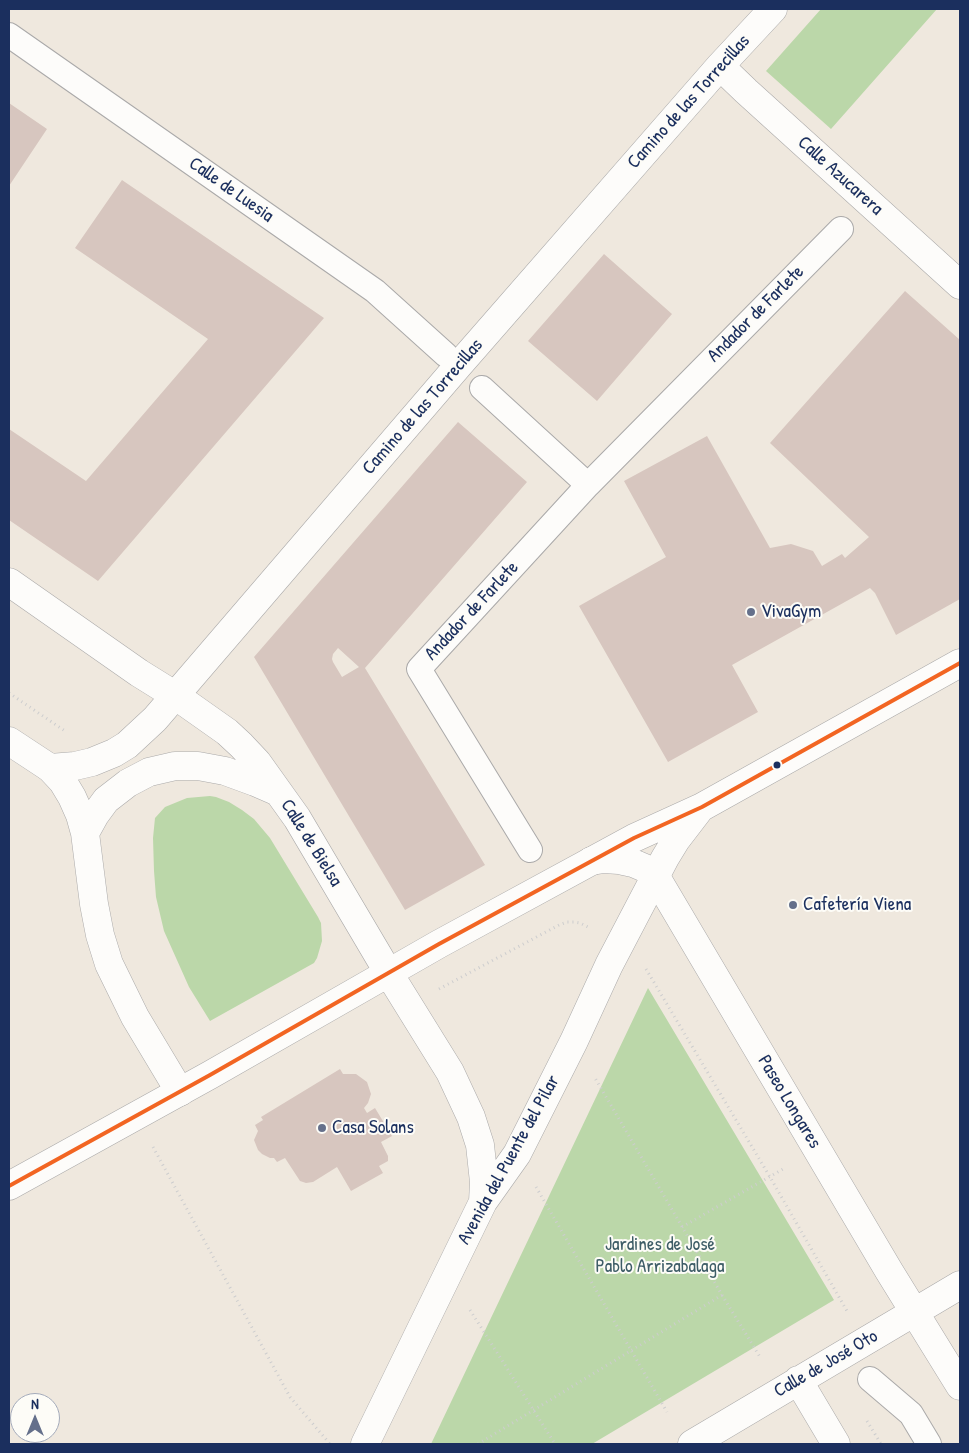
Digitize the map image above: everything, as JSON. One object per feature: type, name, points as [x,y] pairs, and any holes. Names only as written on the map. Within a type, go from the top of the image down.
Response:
[{"type":"street","name":"Camino de las Torrecillas","points":[[50,768],[75,766],[92,762],[114,753],[138,735],[176,696],[452,373],[720,66],[773,9]]},
{"type":"street","name":"Calle de Luesia","points":[[9,35],[376,291],[446,355]]},
{"type":"street","name":"Calle Azucarera","points":[[720,66],[960,285]]},
{"type":"street","name":"Andador de Farlete","points":[[530,850],[419,669],[588,485],[840,229]]},
{"type":"street","points":[[482,388],[588,485]]},
{"type":"street","name":"Calle de Bielsa","points":[[9,582],[226,732],[257,762],[297,818],[388,972],[450,1072],[472,1117],[480,1145],[484,1182],[483,1202]]},
{"type":"street","points":[[9,1186],[180,1092],[388,972],[634,838],[702,807],[960,663]]},
{"type":"street","points":[[9,741],[50,768],[63,782],[72,797],[80,815],[84,833],[95,912],[109,964],[134,1017],[180,1092]]},
{"type":"street","points":[[84,833],[106,800],[149,772],[175,766],[198,766],[224,771],[280,793]]},
{"type":"street","name":"Avenida del Puente del Pilar","points":[[364,1444],[483,1202],[517,1154],[643,899],[676,840],[702,807]]},
{"type":"street","name":"Paseo Longares","points":[[591,861],[604,859],[626,862],[647,869],[656,877],[889,1271],[960,1386]]},
{"type":"street","name":"Calle de José Oto","points":[[692,1444],[960,1285]]},
{"type":"street","points":[[870,1379],[911,1414],[929,1444]]},
{"type":"street","points":[[798,1380],[836,1444]]},
{"type":"path","points":[[9,693],[67,732]]},
{"type":"path","points":[[620,944],[638,956],[866,1341]]},
{"type":"path","points":[[574,1041],[722,1296],[760,1357]]},
{"type":"path","points":[[153,1147],[290,1397],[330,1444]]},
{"type":"path","points":[[517,1154],[667,1412]]},
{"type":"path","points":[[682,1227],[783,1170]]},
{"type":"path","points":[[448,1275],[555,1444]]},
{"type":"path","points":[[478,1444],[722,1296]]},
{"type":"green space","points":[[821,9],[937,9],[831,129],[766,71]]},
{"type":"green space","points":[[210,796],[229,802],[242,810],[254,819],[270,838],[318,917],[321,923],[322,941],[314,963],[210,1021],[189,987],[164,931],[156,897],[153,838],[155,818],[165,807],[187,798]]},
{"type":"green space","name":"Jardines de José Pablo Arrizabalaga","points":[[648,988],[834,1300],[592,1444],[431,1444]]},
{"type":"building","points":[[9,103],[47,129],[9,186]]},
{"type":"building","points":[[122,180],[324,318],[98,581],[9,520],[9,429],[86,481],[208,339],[75,248]]},
{"type":"building","points":[[604,254],[672,314],[597,401],[528,341]]},
{"type":"building","points":[[905,291],[960,340],[960,599],[896,635],[875,593],[870,588],[732,665],[758,712],[668,762],[579,606],[666,557],[624,481],[707,436],[770,548],[791,544],[813,551],[822,566],[842,554],[845,558],[869,537],[770,443]]},
{"type":"building","points":[[458,422],[527,482],[365,668],[485,865],[405,910],[254,657]],"holes":[[[338,648],[359,667],[342,677],[333,662],[333,654]]]},
{"type":"building","name":"Casa Solans","points":[[340,1069],[343,1074],[356,1074],[367,1082],[371,1094],[364,1108],[367,1113],[375,1108],[392,1136],[381,1142],[388,1156],[388,1161],[379,1166],[383,1173],[351,1191],[337,1167],[313,1182],[306,1183],[300,1181],[285,1158],[277,1162],[274,1158],[262,1154],[254,1140],[258,1131],[255,1125],[263,1120],[261,1117]]},
{"type":"transit line","points":[[9,1186],[210,1075],[439,944],[634,838],[702,807],[960,663]]},
{"type":"place","name":"VivaGym","points":[[751,612]]},
{"type":"place","name":"Cafetería Viena","points":[[793,905]]},
{"type":"place","name":"Casa Solans","points":[[322,1128]]}]
